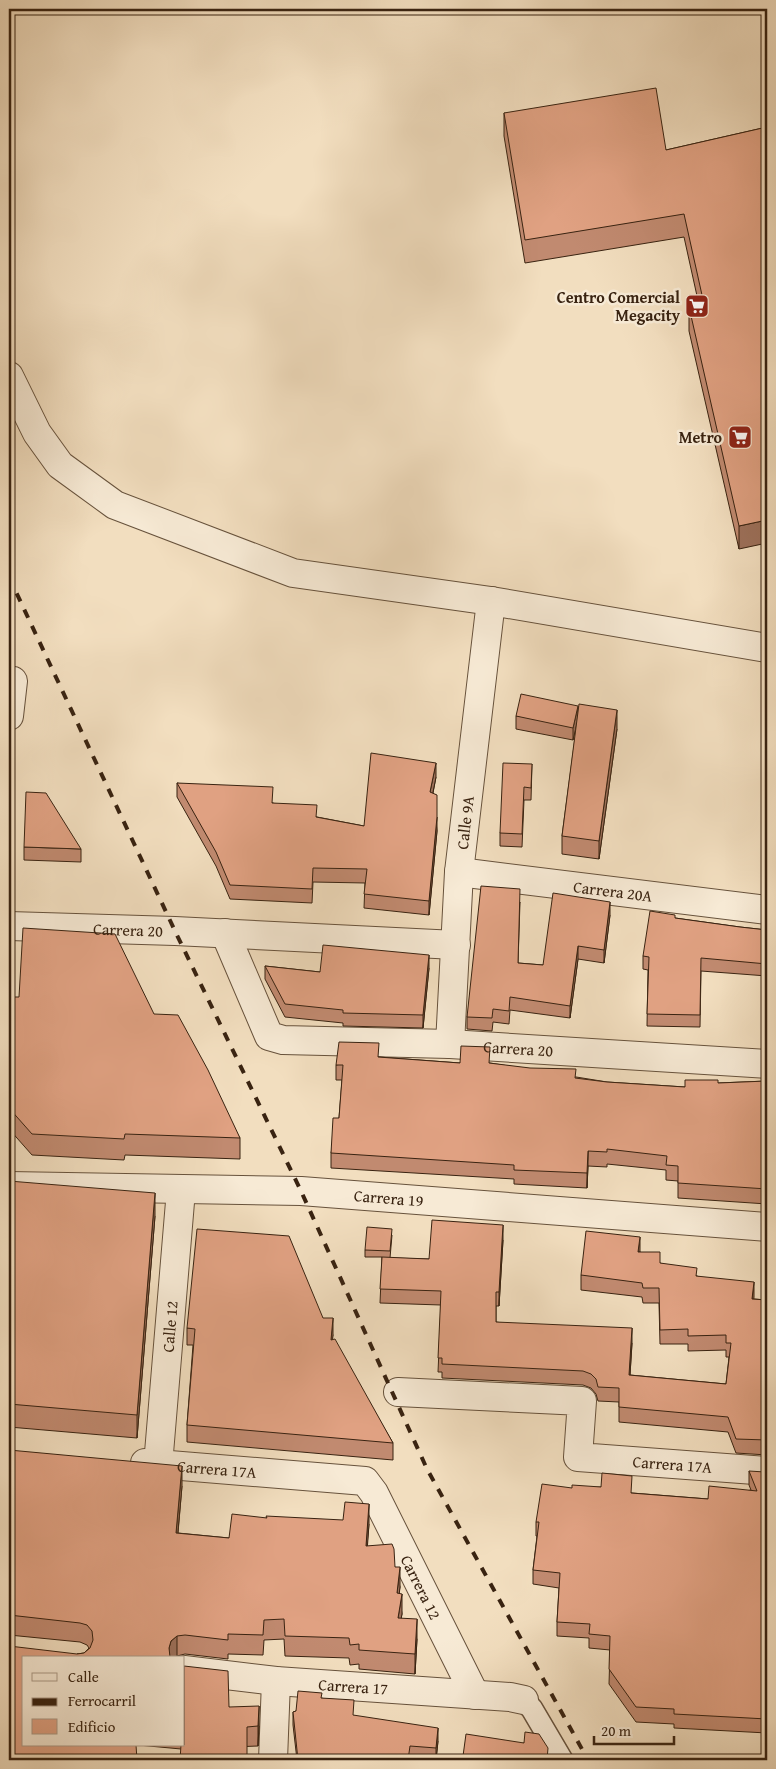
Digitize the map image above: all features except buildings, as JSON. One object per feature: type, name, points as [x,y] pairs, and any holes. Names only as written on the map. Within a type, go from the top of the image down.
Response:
[{"type":"street","points":[[9,376],[37,433],[60,465],[116,505],[293,573],[491,601],[767,648]]},
{"type":"street","name":"Calle 9A","points":[[450,1044],[459,872],[491,601]]},
{"type":"street","points":[[9,716],[10,678]]},
{"type":"street","name":"Carrera 20A","points":[[459,872],[767,910]]},
{"type":"street","name":"Carrera 20","points":[[9,926],[456,945]]},
{"type":"street","name":"Carrera 20","points":[[225,934],[269,1036],[283,1040],[450,1044],[767,1064]]},
{"type":"street","name":"Carrera 19","points":[[9,1186],[301,1191],[767,1227]]},
{"type":"street","name":"Calle 12","points":[[158,1465],[181,1190]]},
{"type":"street","name":"Carrera 17A","points":[[398,1392],[582,1401],[578,1457],[767,1471]]},
{"type":"street","name":"Carrera 17A","points":[[118,1461],[365,1481]]},
{"type":"street","name":"Carrera 12","points":[[365,1481],[374,1493],[475,1695]]},
{"type":"street","name":"Carrera 17","points":[[185,1670],[276,1681],[524,1700]]},
{"type":"street","points":[[273,1760],[276,1681]]},
{"type":"street","points":[[524,1700],[562,1760]]},
{"type":"railway","points":[[9,577],[175,931],[301,1191],[427,1469],[588,1760]]},
{"type":"place","name":"Centro Comercial Megacity","points":[[697,306]]},
{"type":"place","name":"Metro","points":[[740,437]]}]
